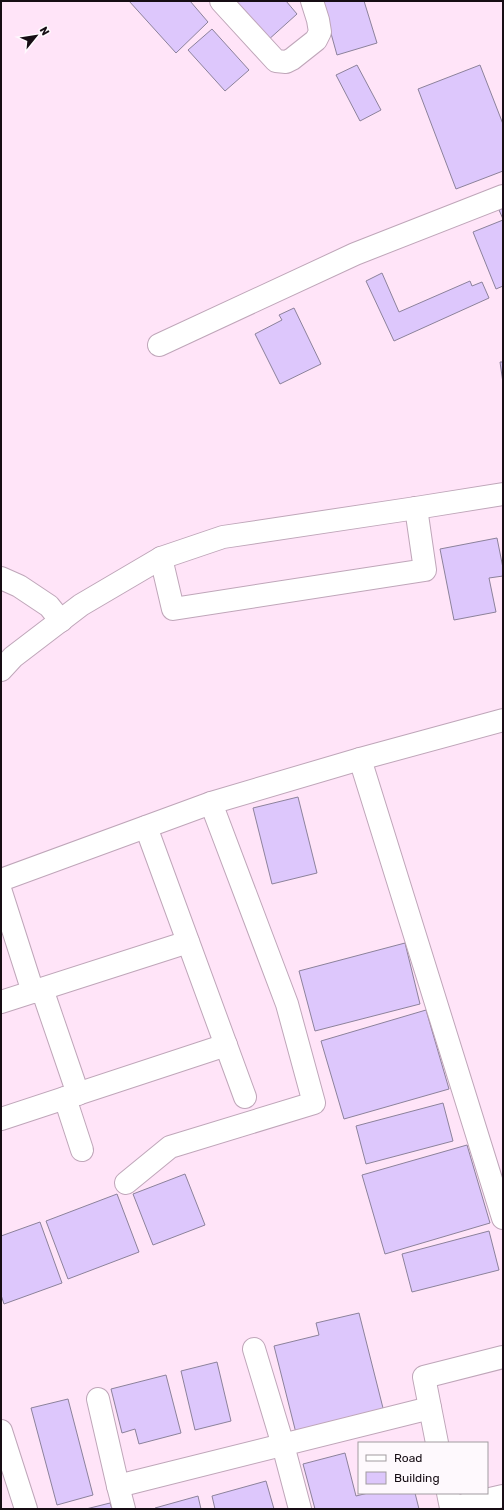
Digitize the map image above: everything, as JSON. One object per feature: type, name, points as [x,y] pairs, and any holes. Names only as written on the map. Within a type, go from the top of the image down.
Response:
[{"type":"street","points":[[221,1],[276,61],[286,62],[316,40],[320,32],[312,1]]},
{"type":"street","points":[[159,345],[355,254],[503,196]]},
{"type":"street","points":[[1,670],[13,658],[81,605],[161,558],[223,537],[503,494]]},
{"type":"street","points":[[161,558],[173,609],[425,570],[416,508]]},
{"type":"street","points":[[1,578],[19,586],[49,606],[61,621]]},
{"type":"street","points":[[1,880],[211,803],[360,759],[503,720]]},
{"type":"street","points":[[360,759],[503,1218]]},
{"type":"street","points":[[126,1182],[170,1147],[314,1104],[287,1004],[211,803]]},
{"type":"street","points":[[146,827],[245,1097]]},
{"type":"street","points":[[1,892],[38,991],[71,1096],[82,1150]]},
{"type":"street","points":[[1,1002],[188,942]]},
{"type":"street","points":[[1,1119],[226,1045]]},
{"type":"street","points":[[254,1349],[283,1445],[300,1509]]},
{"type":"street","points":[[437,1442],[424,1377],[503,1357]]},
{"type":"street","points":[[98,1399],[124,1509]]},
{"type":"street","points":[[118,1486],[430,1408]]},
{"type":"street","points":[[1,1431],[8,1476],[26,1509]]},
{"type":"street","points":[[448,1494],[451,1508],[503,1496]]},
{"type":"building","points":[[129,1],[190,1],[208,22],[176,53]]},
{"type":"building","points":[[230,1],[286,1],[297,14],[267,41]]},
{"type":"building","points":[[322,1],[364,1],[377,43],[337,55]]},
{"type":"building","points":[[212,29],[249,70],[225,91],[188,50]]},
{"type":"building","points":[[357,65],[381,110],[360,121],[336,75]]},
{"type":"building","points":[[480,65],[503,124],[503,171],[456,189],[418,89]]},
{"type":"building","points":[[503,208],[503,219],[499,210]]},
{"type":"building","points":[[503,220],[503,286],[496,289],[473,232]]},
{"type":"building","points":[[382,273],[399,312],[470,281],[472,286],[482,282],[489,298],[394,341],[366,281]]},
{"type":"building","points":[[294,308],[321,364],[280,384],[255,334],[282,320],[279,315]]},
{"type":"building","points":[[500,362],[503,362],[503,383]]},
{"type":"building","points":[[497,538],[503,568],[503,576],[489,578],[496,612],[454,620],[440,549]]},
{"type":"building","points":[[298,797],[317,873],[272,884],[253,808]]},
{"type":"building","points":[[405,943],[420,1004],[315,1031],[299,971]]},
{"type":"building","points":[[426,1010],[449,1089],[344,1119],[321,1041]]},
{"type":"building","points":[[443,1103],[453,1141],[366,1164],[356,1126]]},
{"type":"building","points":[[467,1145],[490,1223],[385,1254],[362,1175]]},
{"type":"building","points":[[185,1174],[205,1225],[153,1245],[133,1194]]},
{"type":"building","points":[[117,1194],[139,1252],[68,1279],[46,1221]]},
{"type":"building","points":[[40,1222],[62,1283],[4,1304],[1,1295],[1,1236]]},
{"type":"building","points":[[489,1231],[499,1270],[412,1292],[402,1254]]},
{"type":"building","points":[[359,1313],[384,1412],[296,1433],[274,1346],[319,1335],[316,1323]]},
{"type":"building","points":[[217,1362],[231,1421],[195,1430],[181,1371]]},
{"type":"building","points":[[166,1375],[181,1433],[139,1444],[135,1429],[122,1433],[111,1389]]},
{"type":"building","points":[[68,1399],[93,1495],[57,1505],[31,1408]]},
{"type":"building","points":[[345,1453],[356,1496],[364,1494],[415,1494],[419,1509],[315,1509],[303,1464]]},
{"type":"building","points":[[266,1481],[274,1509],[215,1509],[212,1496]]},
{"type":"building","points":[[198,1496],[201,1509],[155,1508]]},
{"type":"building","points":[[110,1503],[112,1509],[86,1509]]}]
